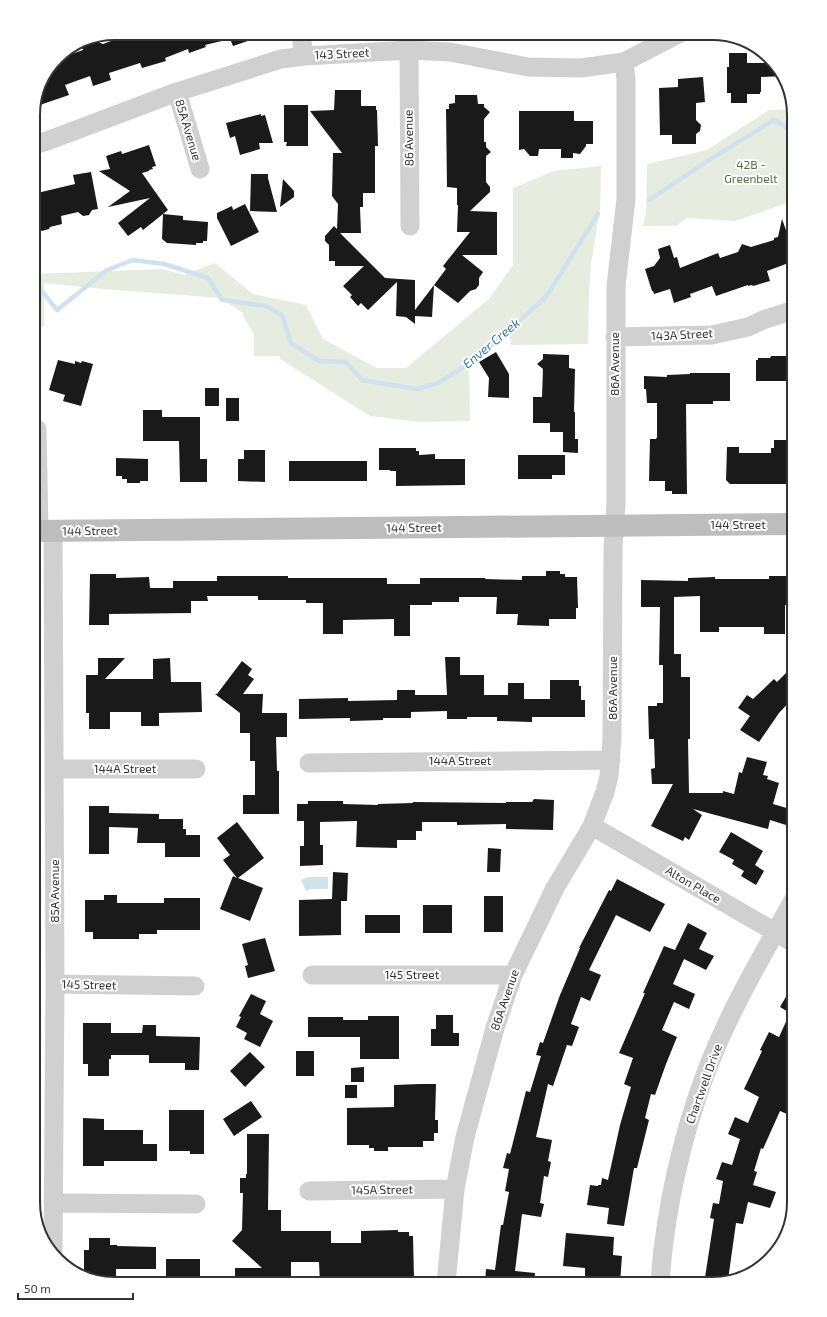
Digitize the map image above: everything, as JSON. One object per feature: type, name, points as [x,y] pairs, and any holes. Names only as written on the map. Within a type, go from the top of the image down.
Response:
[{"type":"main road","name":"144 Street","points":[[42,531],[787,524]]},
{"type":"street","points":[[302,40],[305,56]]},
{"type":"street","name":"143 Street","points":[[40,143],[177,92],[281,59],[305,56],[409,50],[450,52],[528,67],[555,69],[581,68],[624,62],[666,40]]},
{"type":"street","name":"86 Avenue","points":[[409,50],[410,226]]},
{"type":"street","name":"86A Avenue","points":[[447,1277],[455,1189],[465,1137],[493,1035],[512,975],[555,888],[592,826],[605,792],[611,760],[613,547],[616,504],[615,337],[617,269],[626,200],[626,80],[624,62]]},
{"type":"street","name":"85A Avenue","points":[[177,92],[200,169]]},
{"type":"street","name":"143A Street","points":[[615,337],[712,335],[748,327],[763,320],[787,312]]},
{"type":"street","name":"85A Avenue","points":[[40,490],[54,769],[55,984],[53,1244]]},
{"type":"street","name":"144A Street","points":[[309,763],[611,760]]},
{"type":"street","name":"144A Street","points":[[54,769],[196,769]]},
{"type":"street","name":"Alton Place","points":[[592,826],[787,940]]},
{"type":"street","name":"Chartwell Drive","points":[[661,1277],[664,1241],[675,1183],[687,1133],[705,1075],[739,1000],[787,912]]},
{"type":"street","name":"145 Street","points":[[312,975],[512,975]]},
{"type":"street","name":"145 Street","points":[[55,984],[195,986]]},
{"type":"street","name":"145A Street","points":[[309,1191],[455,1189]]},
{"type":"street","points":[[54,1203],[196,1204]]},
{"type":"green space","name":"42B - Greenbelt","points":[[786,109],[787,203],[735,221],[687,218],[676,226],[643,226],[646,213],[647,164],[707,150],[769,110]]},
{"type":"green space","points":[[601,166],[600,208],[591,265],[589,290],[588,344],[511,345],[510,336],[469,359],[470,421],[420,422],[370,416],[280,359],[280,356],[254,356],[254,334],[243,316],[243,313],[220,298],[44,283],[44,326],[40,327],[40,274],[162,269],[184,275],[215,263],[253,294],[306,305],[323,339],[377,368],[406,368],[490,298],[513,265],[513,188],[554,171]]},
{"type":"water","points":[[308,877],[328,877],[328,889],[311,889],[306,891],[301,880]]},
{"type":"building","points":[[115,40],[226,40],[205,45],[206,47],[189,53],[188,49],[165,58],[166,61],[142,68],[140,63],[109,73],[111,80],[93,86],[90,76],[65,85],[69,95],[41,105],[48,82],[55,69],[65,59],[72,54],[83,50],[82,48],[91,44],[98,42],[103,44]]},
{"type":"building","points":[[230,40],[251,40],[233,46]]},
{"type":"building","points":[[729,53],[747,53],[747,63],[766,63],[776,76],[761,77],[760,94],[747,94],[747,103],[731,103],[731,93],[727,93],[727,67],[729,67]]},
{"type":"building","points":[[703,77],[705,102],[696,103],[696,120],[701,125],[700,131],[696,134],[696,144],[672,144],[672,135],[660,135],[659,88],[678,87],[678,79]]},
{"type":"building","points":[[335,90],[361,90],[361,106],[376,106],[377,110],[378,146],[375,146],[375,193],[363,193],[363,207],[360,207],[361,233],[340,233],[385,278],[415,280],[415,310],[434,285],[432,317],[415,316],[415,324],[406,317],[396,316],[397,282],[368,310],[361,303],[358,306],[350,297],[352,295],[343,286],[364,266],[335,266],[335,261],[329,261],[329,245],[325,241],[325,236],[334,226],[337,229],[338,204],[332,196],[333,153],[342,153],[310,111],[334,110]]},
{"type":"building","points":[[455,95],[477,95],[478,104],[484,104],[484,107],[490,112],[484,119],[484,142],[486,142],[486,147],[491,152],[486,156],[486,182],[490,187],[490,192],[470,211],[497,212],[497,255],[462,255],[483,272],[479,278],[479,285],[476,289],[470,291],[458,303],[434,285],[446,269],[443,266],[470,232],[457,232],[457,188],[447,187],[446,109],[449,109],[449,104],[455,103]]},
{"type":"building","points":[[284,105],[308,105],[308,146],[286,146],[287,142],[284,142]]},
{"type":"building","points":[[519,111],[574,111],[574,121],[593,121],[593,144],[586,144],[580,154],[573,153],[573,158],[561,158],[561,149],[539,149],[538,156],[530,156],[524,149],[519,150]]},
{"type":"building","points":[[261,114],[261,116],[265,115],[273,143],[259,143],[260,149],[240,155],[235,136],[230,138],[226,123]]},
{"type":"building","points":[[149,145],[156,166],[152,167],[153,169],[149,171],[142,173],[168,210],[143,230],[141,227],[128,236],[118,223],[150,198],[108,207],[130,191],[99,171],[110,169],[106,156],[121,151],[122,154]]},
{"type":"building","points":[[91,172],[98,209],[92,210],[89,215],[83,216],[78,212],[61,216],[62,224],[42,231],[40,230],[40,192],[75,184],[73,175]]},
{"type":"building","points":[[251,174],[268,174],[277,212],[250,211]]},
{"type":"building","points":[[283,179],[294,191],[294,197],[280,207]]},
{"type":"building","points":[[245,204],[259,232],[231,246],[217,218],[217,213],[232,206],[233,210]]},
{"type":"building","points":[[163,214],[183,216],[183,220],[208,222],[207,241],[203,241],[203,243],[196,243],[196,245],[167,243],[162,239]]},
{"type":"building","points":[[782,219],[787,233],[787,264],[767,271],[770,281],[753,286],[748,285],[716,296],[712,286],[690,294],[691,297],[674,303],[670,289],[654,294],[652,291],[645,269],[654,266],[660,258],[658,249],[670,245],[674,258],[677,257],[680,268],[718,253],[720,258],[738,252],[742,244],[751,247],[774,240],[774,238],[778,237]]},
{"type":"building","points":[[496,352],[509,374],[509,398],[488,397],[489,378],[479,362]]},
{"type":"building","points":[[543,354],[569,355],[569,368],[575,369],[574,412],[575,439],[578,439],[578,453],[563,452],[563,432],[550,432],[550,423],[533,423],[533,397],[542,397],[543,369],[537,364],[543,359]]},
{"type":"building","points":[[771,356],[787,356],[787,381],[756,381],[756,360],[758,360],[758,358],[770,358]]},
{"type":"building","points":[[58,360],[75,364],[75,361],[81,363],[82,361],[93,364],[81,406],[63,401],[65,395],[49,390]]},
{"type":"building","points":[[690,373],[730,373],[730,401],[713,401],[713,404],[686,404],[687,494],[672,494],[672,491],[665,491],[665,481],[649,481],[650,439],[656,439],[657,437],[657,403],[647,403],[646,389],[644,389],[644,376],[667,377],[667,375]]},
{"type":"building","points":[[205,388],[219,388],[219,406],[205,406]]},
{"type":"building","points":[[226,398],[239,398],[239,421],[226,421]]},
{"type":"building","points":[[143,410],[162,410],[162,417],[200,417],[200,459],[207,459],[207,482],[180,482],[179,441],[143,441]]},
{"type":"building","points":[[774,440],[787,440],[787,484],[730,484],[726,480],[727,447],[739,447],[739,453],[771,453],[771,448],[774,448]]},
{"type":"building","points":[[379,448],[416,448],[416,451],[419,451],[419,455],[435,454],[435,459],[465,459],[465,485],[396,486],[396,471],[379,470]]},
{"type":"building","points":[[244,450],[265,450],[265,482],[238,481],[238,459],[244,459]]},
{"type":"building","points":[[518,455],[565,455],[565,475],[552,475],[552,479],[518,479]]},
{"type":"building","points":[[116,458],[148,459],[148,481],[140,481],[140,483],[127,483],[127,479],[122,479],[122,476],[116,476]]},
{"type":"building","points":[[289,461],[367,461],[367,481],[289,481]]},
{"type":"building","points":[[546,571],[560,571],[560,574],[565,574],[565,577],[577,577],[578,608],[576,608],[576,619],[549,619],[549,626],[517,625],[518,614],[496,614],[497,597],[459,597],[459,602],[432,602],[432,605],[410,605],[410,636],[394,636],[394,619],[343,620],[343,634],[323,634],[323,603],[306,603],[306,600],[258,600],[258,596],[207,596],[208,601],[191,601],[191,613],[109,614],[109,625],[89,625],[90,574],[116,574],[116,578],[149,577],[150,588],[173,588],[173,581],[217,581],[217,576],[387,578],[387,584],[420,584],[420,578],[485,578],[522,580],[522,576],[546,576]]},
{"type":"building","points":[[769,576],[787,576],[785,634],[764,634],[764,627],[719,627],[719,632],[700,632],[700,596],[674,597],[674,654],[681,654],[681,677],[690,677],[690,739],[688,739],[689,793],[723,793],[723,791],[734,794],[739,772],[742,773],[747,757],[767,762],[763,775],[768,776],[767,779],[779,783],[773,804],[787,808],[786,825],[770,820],[768,829],[693,809],[702,815],[689,840],[685,837],[683,841],[651,826],[673,784],[652,784],[651,769],[655,768],[654,739],[649,739],[648,706],[657,706],[657,703],[663,703],[663,665],[659,665],[660,607],[641,607],[641,580],[688,581],[688,578],[715,577],[715,579],[769,579]]},
{"type":"building","points":[[445,657],[460,657],[460,675],[484,675],[484,695],[508,695],[508,683],[524,683],[524,699],[550,699],[550,680],[579,680],[579,686],[581,686],[581,700],[585,700],[585,717],[532,717],[532,722],[497,721],[497,717],[447,719],[447,711],[411,712],[411,718],[383,718],[383,720],[350,721],[350,718],[299,719],[299,699],[348,698],[348,701],[397,700],[397,690],[415,690],[415,695],[447,695]]},
{"type":"building","points":[[98,658],[125,658],[105,679],[153,679],[153,659],[170,658],[171,682],[201,682],[202,712],[159,713],[159,726],[141,726],[141,712],[110,712],[110,729],[89,729],[89,713],[86,713],[86,675],[98,675]]},
{"type":"building","points":[[242,661],[252,669],[248,675],[254,679],[243,694],[263,694],[262,713],[287,713],[287,737],[276,737],[277,771],[279,771],[279,814],[243,814],[243,795],[255,795],[255,761],[250,761],[250,733],[240,733],[240,713],[215,694],[217,694]]},
{"type":"building","points":[[787,672],[787,704],[779,713],[759,742],[740,730],[750,716],[738,708],[747,695],[753,699],[774,679],[777,682]]},
{"type":"building","points":[[534,799],[554,800],[553,830],[506,829],[506,824],[457,825],[457,822],[422,822],[422,831],[416,831],[416,840],[397,840],[397,848],[356,847],[357,821],[320,822],[320,845],[323,845],[323,865],[300,866],[300,846],[304,846],[304,821],[297,821],[297,804],[308,804],[308,801],[343,801],[343,804],[378,805],[413,802],[506,803],[532,802]]},
{"type":"building","points":[[89,806],[109,806],[109,813],[159,814],[159,819],[183,819],[183,829],[186,829],[186,835],[200,835],[200,857],[165,857],[165,843],[137,843],[138,828],[109,827],[109,854],[89,854]]},
{"type":"building","points":[[237,822],[264,858],[238,878],[263,888],[250,921],[220,909],[233,876],[237,878],[223,860],[230,855],[217,838]]},
{"type":"building","points":[[731,832],[763,851],[755,865],[764,871],[756,885],[741,876],[744,871],[732,864],[734,860],[719,852]]},
{"type":"building","points":[[488,848],[501,849],[500,872],[487,872]]},
{"type":"building","points":[[333,872],[348,873],[347,901],[341,901],[341,935],[299,936],[299,900],[332,899]]},
{"type":"building","points":[[617,879],[665,904],[650,932],[616,915],[589,970],[601,975],[590,1001],[581,997],[571,1024],[579,1027],[572,1046],[567,1045],[553,1086],[548,1084],[536,1137],[552,1140],[548,1161],[551,1162],[548,1177],[544,1176],[540,1203],[544,1204],[541,1217],[522,1214],[515,1271],[535,1273],[535,1277],[485,1277],[486,1269],[495,1270],[501,1225],[503,1225],[509,1192],[505,1191],[509,1169],[503,1168],[507,1153],[510,1154],[526,1091],[530,1092],[541,1056],[536,1055],[540,1042],[543,1043],[579,948],[609,890],[611,891]]},
{"type":"building","points":[[104,895],[117,895],[117,903],[164,903],[164,898],[200,898],[200,930],[157,930],[157,934],[139,934],[139,939],[93,939],[93,932],[85,932],[85,900],[104,900]]},
{"type":"building","points":[[484,896],[503,896],[503,932],[484,932]]},
{"type":"building","points":[[423,905],[452,905],[452,933],[423,933]]},
{"type":"building","points":[[365,915],[400,915],[400,933],[365,933]]},
{"type":"building","points":[[688,923],[707,933],[699,949],[714,956],[706,970],[684,959],[673,984],[695,994],[689,1009],[674,1002],[662,1030],[677,1037],[655,1095],[651,1094],[645,1118],[649,1120],[637,1168],[634,1168],[624,1226],[607,1224],[609,1208],[587,1205],[590,1185],[601,1185],[602,1178],[608,1180],[620,1125],[631,1087],[624,1084],[633,1058],[619,1053],[664,946],[675,950]]},
{"type":"building","points":[[265,938],[275,971],[248,978],[245,966],[248,965],[242,944]]},
{"type":"building","points":[[251,994],[266,1001],[260,1014],[273,1021],[260,1047],[244,1039],[247,1033],[236,1027],[241,1017],[239,1016]]},
{"type":"building","points":[[787,995],[787,1011],[780,1007]]},
{"type":"building","points":[[436,1015],[453,1015],[453,1033],[459,1033],[459,1046],[431,1046],[431,1029],[436,1029]]},
{"type":"building","points":[[368,1016],[399,1016],[399,1059],[360,1059],[360,1037],[308,1037],[308,1017],[343,1017],[343,1020],[368,1020]]},
{"type":"building","points":[[787,1020],[787,1114],[780,1111],[763,1149],[761,1148],[754,1171],[757,1172],[753,1185],[776,1192],[770,1208],[748,1202],[743,1224],[736,1223],[729,1275],[705,1277],[714,1219],[710,1218],[713,1203],[719,1204],[723,1181],[716,1179],[722,1162],[732,1165],[740,1139],[728,1134],[735,1117],[748,1123],[759,1097],[744,1089],[762,1051],[760,1050],[769,1032],[779,1037]]},
{"type":"building","points":[[83,1023],[111,1023],[111,1033],[142,1033],[143,1025],[156,1025],[156,1036],[200,1037],[199,1070],[185,1070],[185,1063],[149,1063],[149,1055],[111,1055],[111,1059],[109,1059],[109,1076],[88,1076],[88,1064],[83,1064]]},
{"type":"building","points":[[296,1051],[314,1051],[314,1076],[296,1076]]},
{"type":"building","points":[[250,1052],[265,1067],[245,1087],[230,1071]]},
{"type":"building","points":[[364,1067],[364,1082],[351,1082],[351,1068]]},
{"type":"building","points":[[436,1084],[435,1120],[438,1120],[438,1133],[434,1133],[434,1141],[423,1141],[423,1147],[388,1147],[388,1151],[374,1151],[374,1148],[369,1148],[369,1145],[347,1145],[347,1108],[394,1107],[394,1085]]},
{"type":"building","points":[[345,1085],[357,1085],[357,1098],[345,1098]]},
{"type":"building","points":[[251,1101],[262,1117],[234,1136],[223,1119]]},
{"type":"building","points":[[169,1110],[204,1110],[204,1154],[190,1154],[190,1151],[169,1151]]},
{"type":"building","points":[[83,1118],[104,1119],[104,1130],[143,1130],[143,1144],[157,1144],[157,1161],[104,1161],[104,1166],[83,1166]]},
{"type":"building","points":[[247,1134],[269,1134],[268,1210],[281,1210],[281,1231],[331,1231],[331,1243],[361,1243],[361,1231],[398,1230],[398,1232],[409,1232],[409,1236],[413,1236],[414,1277],[320,1277],[319,1262],[291,1262],[291,1276],[235,1277],[235,1268],[262,1268],[232,1241],[242,1230],[243,1193],[240,1193],[240,1178],[246,1178]]},
{"type":"building","points":[[566,1233],[614,1237],[613,1255],[622,1256],[620,1277],[585,1277],[585,1268],[563,1266]]},
{"type":"building","points":[[89,1238],[110,1238],[110,1245],[117,1246],[156,1247],[156,1269],[116,1269],[116,1277],[100,1276],[84,1270],[84,1250],[89,1250]]},
{"type":"building","points":[[166,1259],[200,1259],[200,1277],[166,1277]]},
{"type":"waterway","name":"Enver Creek","points":[[649,200],[706,162],[774,120],[787,128]]},
{"type":"waterway","name":"Enver Creek","points":[[40,289],[57,310],[107,270],[133,260],[164,264],[208,278],[222,300],[266,306],[282,315],[291,343],[319,361],[346,362],[362,380],[417,389],[438,383],[475,360],[546,297],[598,214]]}]
